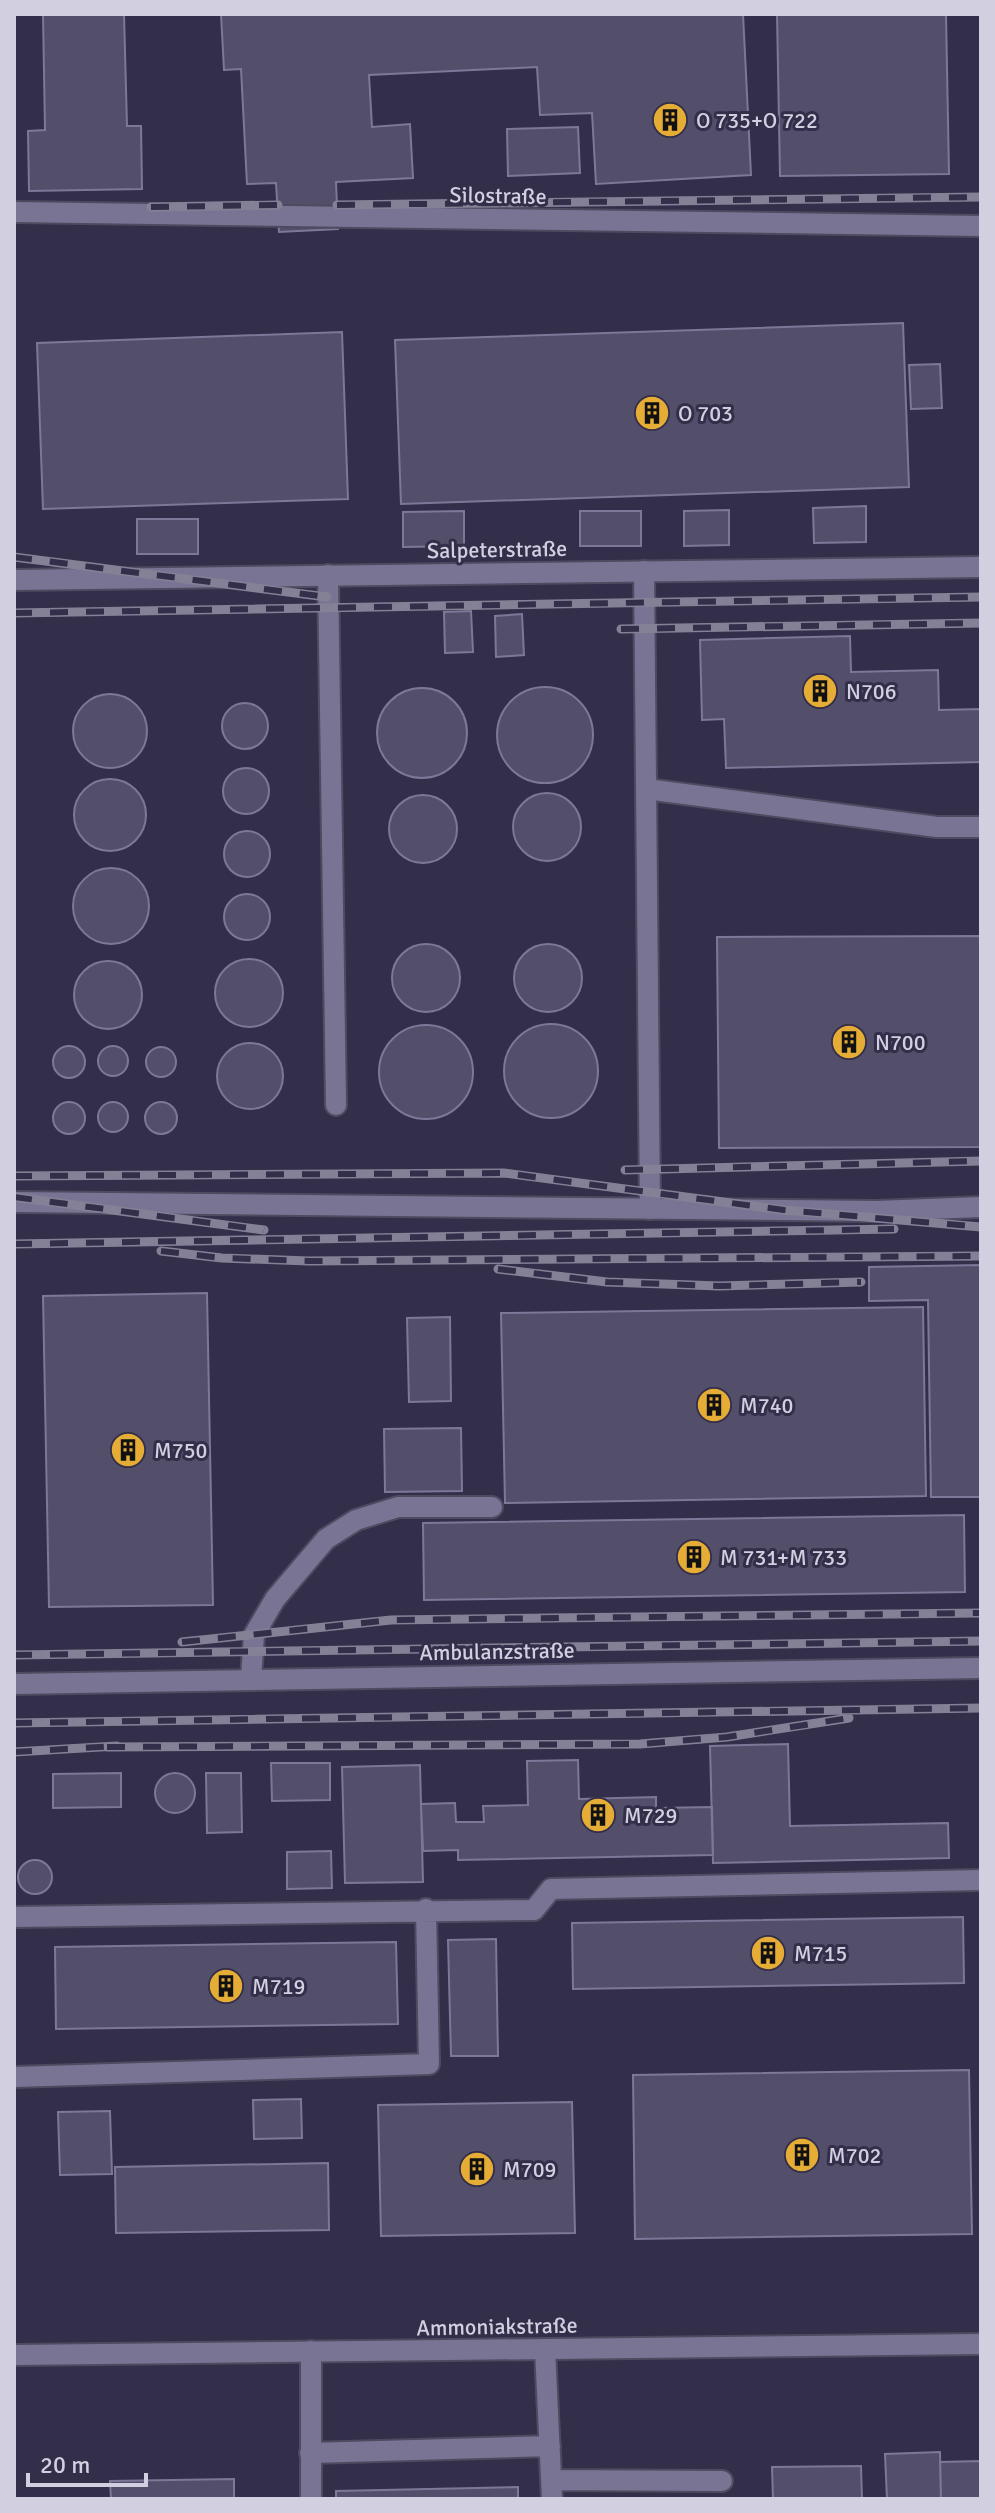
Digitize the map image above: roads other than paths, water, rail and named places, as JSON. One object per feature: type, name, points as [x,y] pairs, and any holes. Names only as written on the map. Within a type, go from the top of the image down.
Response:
[{"type":"street","name":"Silostraße","points":[[14,212],[981,226]]},
{"type":"street","name":"Salpeterstraße","points":[[14,580],[981,567]]},
{"type":"street","points":[[644,571],[650,1209]]},
{"type":"street","points":[[328,575],[336,1105]]},
{"type":"street","points":[[646,789],[937,827],[981,827]]},
{"type":"street","points":[[14,1202],[876,1211],[981,1207]]},
{"type":"street","points":[[251,1678],[254,1635],[275,1599],[326,1539],[356,1520],[398,1507],[492,1507]]},
{"type":"street","name":"Ambulanzstraße","points":[[14,1684],[981,1668]]},
{"type":"street","points":[[14,1917],[426,1909],[534,1910],[551,1889],[981,1880]]},
{"type":"street","points":[[14,2077],[429,2064],[426,1909]]},
{"type":"street","name":"Ammoniakstraße","points":[[14,2355],[981,2344]]},
{"type":"street","points":[[545,2349],[552,2489],[722,2481]]},
{"type":"street","points":[[311,2351],[311,2499]]},
{"type":"street","points":[[310,2453],[550,2446]]},
{"type":"railway","points":[[337,205],[981,197]]},
{"type":"railway","points":[[151,207],[278,205]]},
{"type":"railway","points":[[14,557],[327,597]]},
{"type":"railway","points":[[14,613],[981,597]]},
{"type":"railway","points":[[621,629],[981,623]]},
{"type":"railway","points":[[625,1170],[981,1161]]},
{"type":"railway","points":[[14,1176],[504,1173],[784,1210],[981,1227]]},
{"type":"railway","points":[[14,1197],[264,1230]]},
{"type":"railway","points":[[14,1244],[894,1229]]},
{"type":"railway","points":[[161,1251],[222,1258],[309,1261],[981,1256]]},
{"type":"railway","points":[[498,1269],[607,1282],[719,1286],[861,1282]]},
{"type":"railway","points":[[182,1642],[391,1620],[981,1613]]},
{"type":"railway","points":[[14,1655],[981,1641]]},
{"type":"railway","points":[[14,1723],[981,1708]]},
{"type":"railway","points":[[107,1747],[640,1744],[727,1737],[849,1718]]},
{"type":"railway","points":[[14,1752],[117,1746]]},
{"type":"place","name":"O 735+O 722","points":[[670,120]]},
{"type":"place","name":"O 703","points":[[652,413]]},
{"type":"place","name":"N706","points":[[820,691]]},
{"type":"place","name":"N700","points":[[849,1042]]},
{"type":"place","name":"M740","points":[[714,1405]]},
{"type":"place","name":"M750","points":[[128,1450]]},
{"type":"place","name":"M 731+M 733","points":[[694,1557]]},
{"type":"place","name":"M729","points":[[598,1815]]},
{"type":"place","name":"M715","points":[[768,1953]]},
{"type":"place","name":"M719","points":[[226,1986]]},
{"type":"place","name":"M702","points":[[802,2155]]},
{"type":"place","name":"M709","points":[[477,2169]]}]
